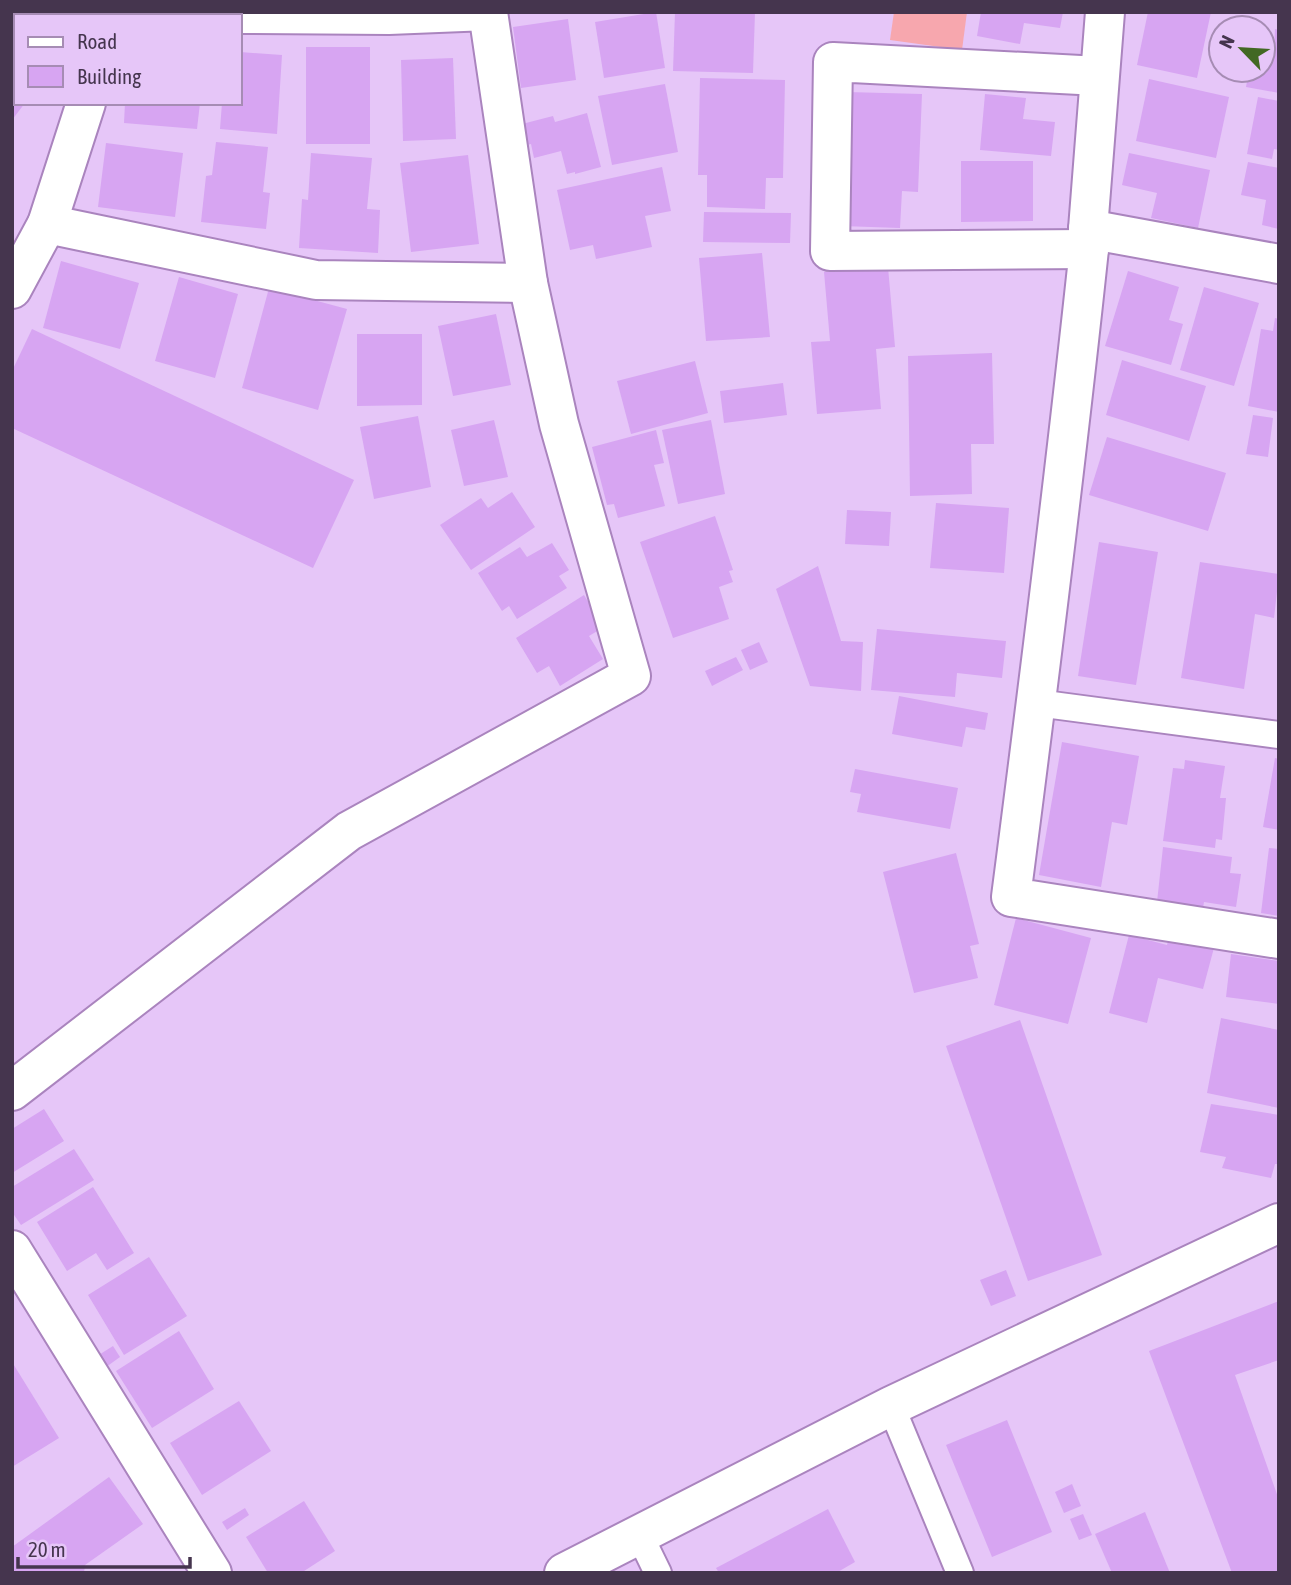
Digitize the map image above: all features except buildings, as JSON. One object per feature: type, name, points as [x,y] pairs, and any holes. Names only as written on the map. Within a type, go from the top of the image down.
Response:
[{"type":"street","points":[[1105,12],[1089,239],[1073,402],[1011,897],[1279,939]]},
{"type":"street","points":[[12,1091],[349,831],[631,676],[559,424],[528,283],[488,15]]},
{"type":"street","points":[[1099,76],[833,62],[830,251],[1089,239],[1279,264]]},
{"type":"street","points":[[12,289],[47,224],[85,105]]},
{"type":"street","points":[[47,224],[316,280],[528,283]]},
{"type":"street","points":[[564,1573],[891,1406],[1279,1223]]},
{"type":"street","points":[[12,1250],[212,1573]]},
{"type":"lane","points":[[242,20],[389,21],[488,15]]},
{"type":"lane","points":[[1037,703],[1279,735]]},
{"type":"lane","points":[[891,1406],[960,1573]]},
{"type":"lane","points":[[639,1534],[658,1573]]},
{"type":"shaded area","points":[[894,12],[967,12],[962,50],[890,40]]}]
